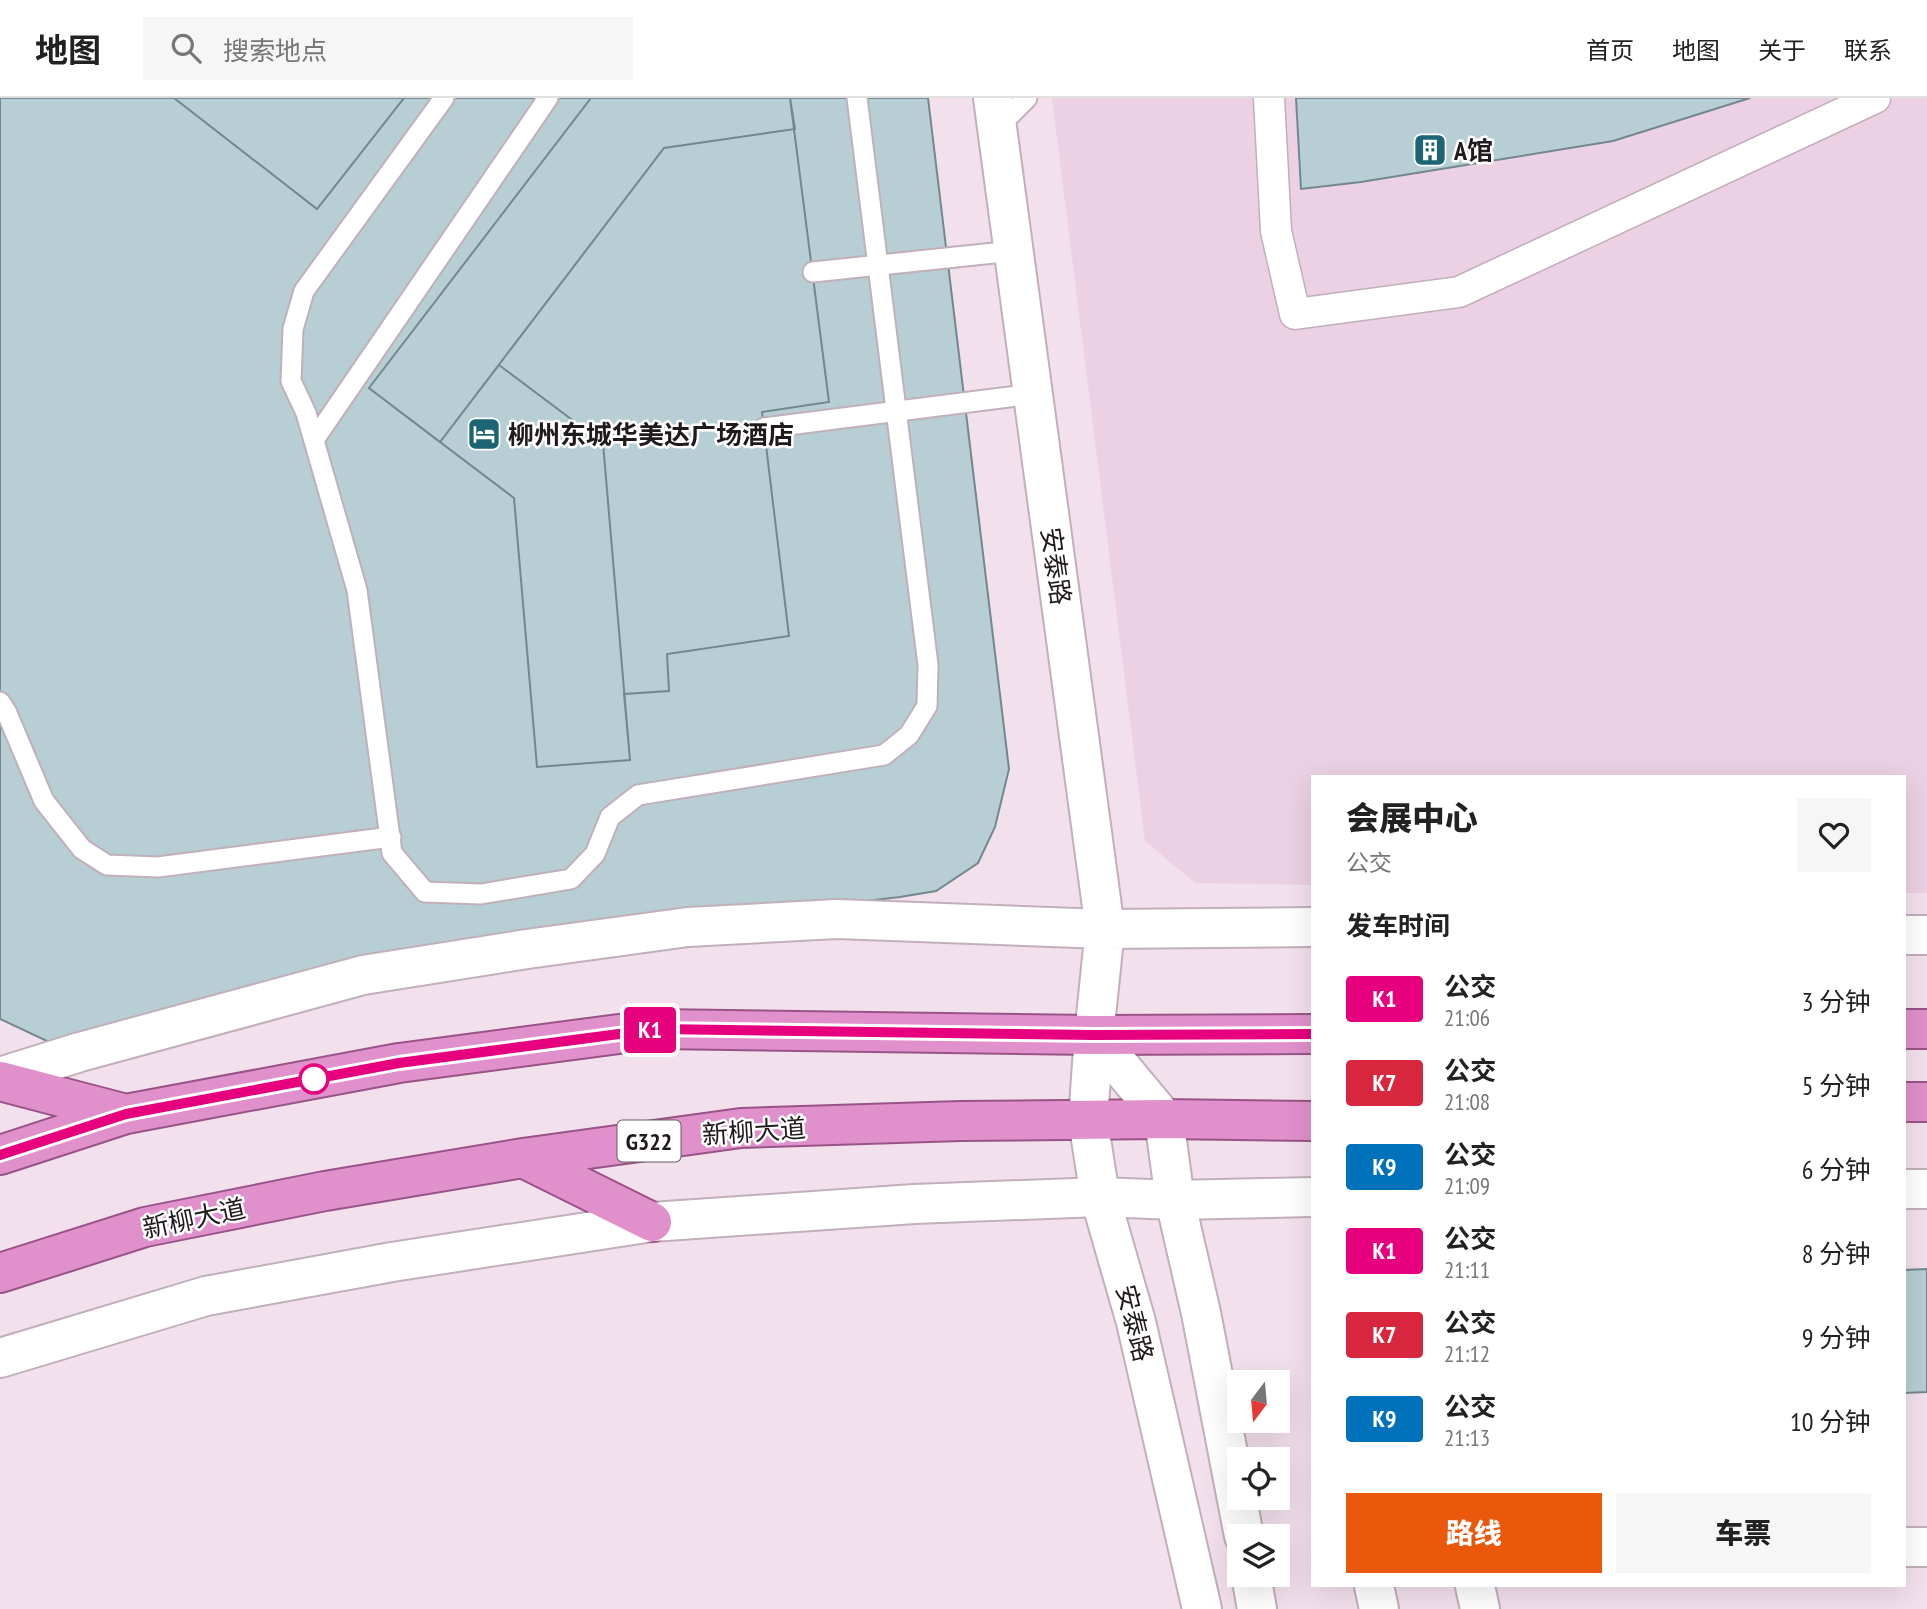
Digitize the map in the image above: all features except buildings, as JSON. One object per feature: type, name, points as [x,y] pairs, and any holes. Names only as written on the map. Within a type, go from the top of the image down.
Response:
[{"type":"highway","points":[[0,1155],[126,1114],[399,1063],[657,1029],[1094,1035],[1311,1034]]},
{"type":"highway","points":[[1906,1029],[1927,1029]]},
{"type":"highway","points":[[0,1079],[126,1114]]},
{"type":"highway","points":[[1906,1102],[1927,1102]]},
{"type":"highway","name":"新柳大道","points":[[0,1273],[145,1227],[326,1191],[523,1158],[741,1128],[961,1121],[1311,1121]]},
{"type":"highway","points":[[523,1158],[652,1222]]},
{"type":"street","points":[[1269,98],[1276,231],[1295,314],[1459,292],[1875,98]]},
{"type":"street","name":"安泰路","points":[[995,113],[1105,929],[1088,1120],[1100,1197],[1136,1322],[1202,1609]]},
{"type":"street","points":[[0,1079],[80,1052],[363,975],[688,927],[837,919],[1105,929],[1311,927]]},
{"type":"street","points":[[1906,935],[1927,935]]},
{"type":"street","points":[[1094,1035],[1164,1119],[1175,1200],[1201,1313],[1242,1524]]},
{"type":"street","points":[[1906,1189],[1927,1189]]},
{"type":"street","points":[[0,1359],[206,1296],[392,1262],[652,1222],[914,1204],[1100,1197],[1175,1200],[1311,1198]]},
{"type":"street","points":[[1906,1547],[1927,1547]]},
{"type":"street","points":[[1253,1587],[1258,1609]]},
{"type":"street","points":[[1374,1587],[1379,1609]]},
{"type":"street","points":[[1475,1587],[1480,1609]]},
{"type":"lane","points":[[444,98],[304,291],[293,329],[291,381],[306,413],[357,590],[392,853],[425,892],[481,894],[571,879],[595,854],[610,817],[638,795],[884,755],[909,735],[927,706],[928,665],[857,98]]},
{"type":"lane","points":[[314,440],[548,98]]},
{"type":"lane","points":[[995,113],[1027,98]]},
{"type":"lane","points":[[813,272],[1013,251]]},
{"type":"lane","points":[[764,428],[1032,394]]},
{"type":"lane","points":[[0,702],[44,801],[82,849],[107,865],[158,867],[391,837]]},
{"type":"shaded area","points":[[1052,98],[1927,98],[1927,893],[1906,893],[1906,775],[1311,775],[1311,885],[1195,883],[1145,841]]},
{"type":"bus line","name":"K1","points":[[0,1155],[126,1114],[399,1063],[657,1029],[1094,1035],[1311,1034]]},
{"type":"place","name":"A馆","points":[[1430,150]]},
{"type":"place","name":"柳州东城华美达广场酒店","points":[[484,434]]}]
